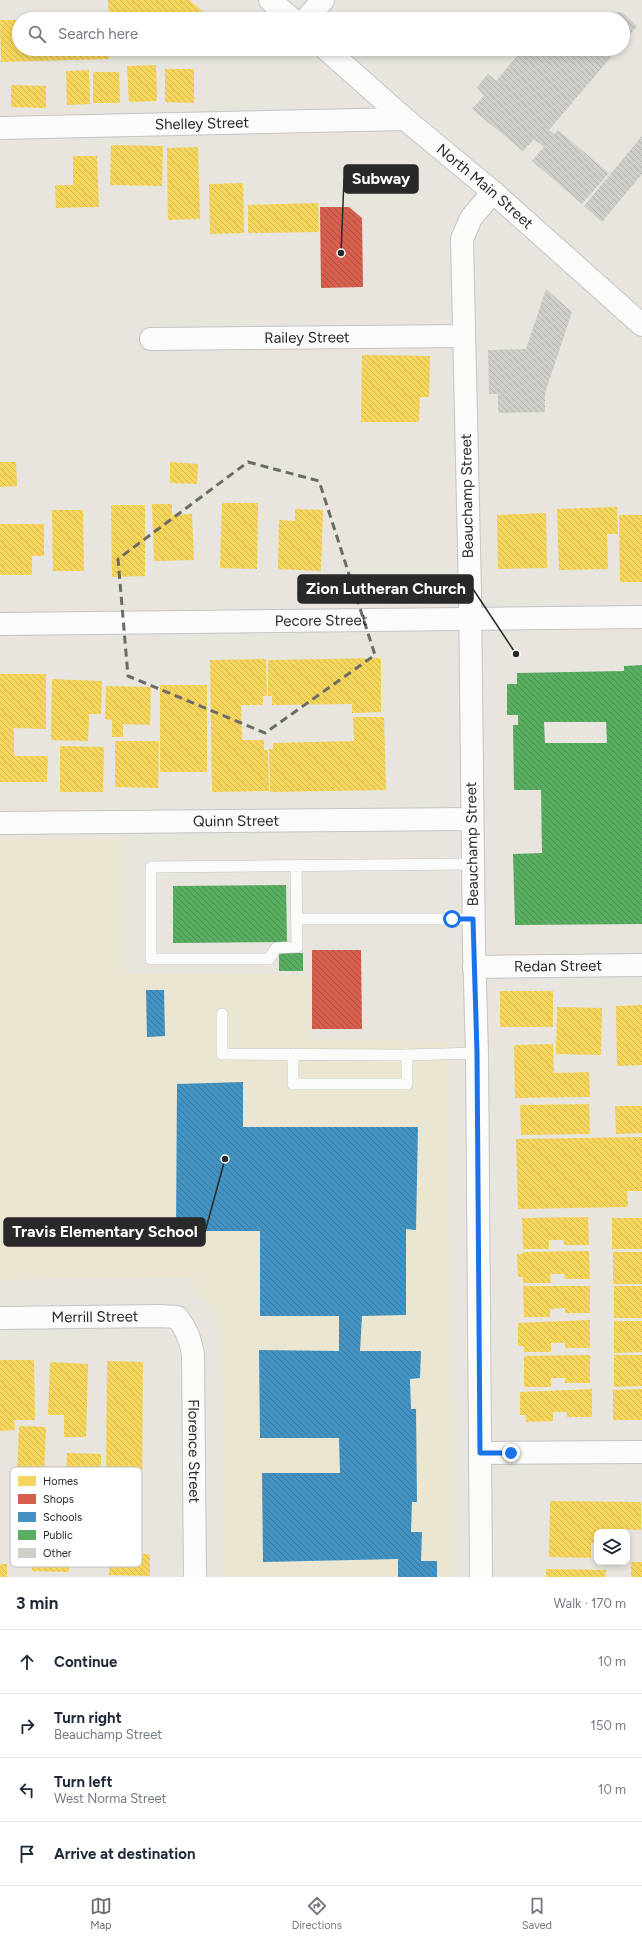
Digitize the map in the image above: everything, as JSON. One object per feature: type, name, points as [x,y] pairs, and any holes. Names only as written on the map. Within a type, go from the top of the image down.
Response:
[{"type":"street","points":[[270,0],[284,12]]},
{"type":"street","points":[[312,12],[323,0]]},
{"type":"street","name":"North Main Street","points":[[334,56],[405,119],[493,192],[642,325]]},
{"type":"street","name":"Shelley Street","points":[[0,128],[405,119]]},
{"type":"street","name":"Beauchamp Street","points":[[481,1577],[477,1053],[473,919],[470,619],[462,239],[471,218],[493,192]]},
{"type":"street","name":"Railey Street","points":[[151,339],[463,336]]},
{"type":"street","name":"Pecore Street","points":[[0,624],[642,617]]},
{"type":"street","name":"Quinn Street","points":[[0,823],[472,819]]},
{"type":"street","name":"Redan Street","points":[[474,967],[642,965]]},
{"type":"street","name":"Merrill Street","points":[[0,1318],[160,1316],[177,1318],[185,1327]]},
{"type":"street","name":"Florence Street","points":[[185,1327],[190,1336],[193,1354],[195,1577]]},
{"type":"street","points":[[480,1453],[642,1452]]},
{"type":"lane","points":[[296,866],[297,948],[276,948],[269,959],[152,959],[152,867],[472,864]]},
{"type":"lane","points":[[297,919],[473,919]]},
{"type":"lane","points":[[222,1014],[222,1054],[407,1055],[477,1053]]},
{"type":"lane","points":[[293,1054],[293,1084],[407,1084],[407,1055]]},
{"type":"highlighted area","points":[[248,462],[319,481],[375,655],[265,733],[128,676],[118,559]]},
{"type":"shaded area","points":[[3,839],[124,839],[124,973],[309,974],[309,1039],[448,1041],[453,1577],[224,1577],[220,1330],[213,1308],[194,1290],[193,1277],[0,1280],[0,841]]},
{"type":"building: Homes","points":[[108,0],[189,0],[204,12],[109,12]]},
{"type":"building: Homes","points":[[0,20],[12,20],[12,56],[109,56],[109,59],[1,62]]},
{"type":"building: Homes","points":[[156,65],[157,101],[129,102],[127,66]]},
{"type":"building: Homes","points":[[165,69],[194,69],[194,103],[165,102]]},
{"type":"building: Homes","points":[[89,70],[90,104],[67,105],[66,71]]},
{"type":"building: Homes","points":[[93,72],[119,72],[120,103],[93,103]]},
{"type":"building: Homes","points":[[11,85],[46,86],[46,108],[11,107]]},
{"type":"building: Homes","points":[[111,145],[163,146],[162,186],[110,185]]},
{"type":"building: Homes","points":[[198,147],[200,219],[168,220],[167,148]]},
{"type":"building: Homes","points":[[73,156],[97,156],[99,207],[56,208],[55,185],[73,185]]},
{"type":"building: Homes","points":[[243,183],[244,233],[210,234],[209,184]]},
{"type":"building: Homes","points":[[318,203],[319,232],[248,233],[248,205]]},
{"type":"building: Homes","points":[[362,355],[430,356],[429,397],[420,397],[419,422],[361,422]]},
{"type":"building: Homes","points":[[0,462],[16,462],[17,486],[0,487]]},
{"type":"building: Homes","points":[[170,462],[198,464],[197,484],[170,483]]},
{"type":"building: Homes","points":[[222,503],[258,503],[257,569],[220,568]]},
{"type":"building: Homes","points":[[152,504],[172,504],[172,515],[192,514],[194,560],[154,561]]},
{"type":"building: Homes","points":[[111,505],[145,505],[145,576],[112,577]]},
{"type":"building: Homes","points":[[617,507],[618,534],[607,534],[608,569],[559,570],[557,509]]},
{"type":"building: Homes","points":[[295,509],[323,510],[321,571],[278,569],[279,520],[295,521]]},
{"type":"building: Homes","points":[[52,510],[83,510],[84,571],[53,571]]},
{"type":"building: Homes","points":[[546,513],[547,568],[498,569],[497,515]]},
{"type":"building: Homes","points":[[619,515],[642,515],[642,582],[620,582]]},
{"type":"building: Homes","points":[[0,524],[44,524],[44,556],[32,556],[32,575],[0,575]]},
{"type":"building: Homes","points":[[381,658],[381,712],[352,713],[352,704],[272,705],[272,696],[268,696],[268,660]]},
{"type":"building: Homes","points":[[266,659],[267,696],[263,696],[263,705],[241,705],[242,740],[264,740],[264,750],[268,750],[269,791],[212,792],[210,660]]},
{"type":"building: Homes","points":[[0,674],[46,674],[46,729],[14,728],[14,756],[48,756],[47,782],[0,782]]},
{"type":"building: Homes","points":[[52,679],[102,681],[101,714],[89,714],[88,741],[51,740]]},
{"type":"building: Homes","points":[[160,685],[207,685],[207,772],[160,772]]},
{"type":"building: Homes","points":[[106,686],[151,687],[150,725],[123,724],[123,737],[112,737],[112,720],[105,719]]},
{"type":"building: Homes","points":[[353,717],[384,717],[386,790],[270,792],[269,749],[273,749],[273,743],[354,741]]},
{"type":"building: Homes","points":[[115,741],[159,741],[158,788],[115,787]]},
{"type":"building: Homes","points":[[60,746],[104,747],[103,792],[60,792]]},
{"type":"building: Homes","points":[[500,991],[553,991],[553,1027],[500,1027]]},
{"type":"building: Homes","points":[[642,1005],[642,1065],[617,1066],[616,1006]]},
{"type":"building: Homes","points":[[557,1007],[602,1008],[601,1055],[556,1054]]},
{"type":"building: Homes","points":[[553,1044],[554,1073],[589,1072],[590,1097],[515,1098],[514,1045]]},
{"type":"building: Homes","points":[[589,1104],[590,1134],[521,1135],[520,1105]]},
{"type":"building: Homes","points":[[615,1106],[642,1106],[642,1133],[616,1134]]},
{"type":"building: Homes","points":[[642,1137],[642,1191],[627,1191],[628,1207],[518,1209],[516,1139]]},
{"type":"building: Homes","points":[[588,1217],[589,1245],[564,1245],[564,1240],[549,1240],[549,1249],[523,1249],[522,1218]]},
{"type":"building: Homes","points":[[612,1218],[642,1218],[642,1249],[612,1249]]},
{"type":"building: Homes","points":[[589,1251],[590,1279],[565,1279],[564,1274],[550,1274],[551,1283],[523,1283],[523,1277],[518,1277],[517,1254],[523,1254],[523,1252]]},
{"type":"building: Homes","points":[[613,1252],[642,1252],[642,1284],[613,1284]]},
{"type":"building: Homes","points":[[523,1286],[590,1286],[590,1313],[565,1313],[565,1308],[550,1309],[550,1317],[524,1317]]},
{"type":"building: Homes","points":[[614,1286],[642,1286],[642,1318],[614,1318]]},
{"type":"building: Homes","points":[[590,1320],[590,1348],[565,1348],[565,1343],[551,1343],[551,1352],[524,1352],[524,1346],[518,1346],[518,1323]]},
{"type":"building: Homes","points":[[614,1321],[642,1321],[642,1352],[614,1353]]},
{"type":"building: Homes","points":[[590,1355],[590,1383],[565,1383],[565,1378],[551,1378],[551,1387],[524,1387],[524,1356]]},
{"type":"building: Homes","points":[[614,1355],[642,1355],[642,1386],[614,1387]]},
{"type":"building: Homes","points":[[0,1360],[34,1360],[35,1420],[14,1420],[15,1430],[0,1431]]},
{"type":"building: Homes","points":[[107,1361],[143,1362],[142,1481],[142,1467],[106,1467]]},
{"type":"building: Homes","points":[[50,1362],[88,1364],[86,1437],[64,1437],[64,1415],[48,1415]]},
{"type":"building: Homes","points":[[592,1389],[592,1417],[567,1417],[567,1412],[553,1412],[553,1421],[526,1422],[526,1415],[520,1415],[520,1392]]},
{"type":"building: Homes","points":[[642,1389],[642,1420],[613,1420],[613,1390]]},
{"type":"building: Homes","points":[[19,1426],[46,1427],[44,1467],[17,1467]]},
{"type":"building: Homes","points":[[67,1453],[101,1454],[101,1467],[66,1467]]},
{"type":"building: Homes","points":[[550,1501],[641,1502],[641,1530],[594,1529],[594,1543],[591,1543],[591,1558],[549,1557]]},
{"type":"building: Homes","points":[[142,1554],[150,1554],[150,1576],[109,1575],[109,1567],[142,1567]]},
{"type":"building: Homes","points":[[631,1562],[642,1562],[642,1577],[631,1577]]},
{"type":"building: Homes","points":[[0,1564],[7,1564],[7,1577],[0,1577]]},
{"type":"building: Homes","points":[[32,1567],[69,1567],[69,1572],[32,1571]]},
{"type":"building: Homes","points":[[546,1569],[606,1570],[605,1577],[546,1577]]},
{"type":"building: Shops","points":[[320,207],[349,207],[362,218],[363,287],[321,288]]},
{"type":"building: Shops","points":[[312,950],[361,950],[362,1029],[312,1029]]},
{"type":"building: Schools","points":[[146,990],[164,990],[165,1036],[147,1037]]},
{"type":"building: Schools","points":[[243,1082],[243,1127],[418,1127],[416,1230],[406,1229],[406,1315],[362,1316],[360,1351],[421,1351],[420,1378],[410,1379],[411,1409],[416,1409],[417,1502],[412,1502],[411,1532],[422,1532],[421,1561],[437,1561],[437,1577],[398,1577],[398,1559],[263,1562],[262,1473],[340,1473],[339,1438],[260,1438],[259,1350],[339,1351],[339,1316],[260,1316],[260,1231],[176,1231],[177,1084]]},
{"type":"building: Public","points":[[642,665],[642,924],[515,925],[513,854],[542,853],[541,790],[514,790],[513,725],[518,725],[518,715],[507,715],[507,684],[517,684],[517,673],[624,671],[624,666]],"holes":[[[544,722],[606,722],[607,743],[545,743]]]},
{"type":"building: Public","points":[[286,885],[287,942],[173,943],[173,886]]},
{"type":"building: Public","points":[[279,953],[303,953],[303,971],[279,971]]},
{"type":"building: Other","points":[[630,19],[637,26],[630,34]]},
{"type":"building: Other","points":[[517,56],[612,56],[549,130],[554,134],[558,130],[609,173],[582,204],[532,161],[544,147],[534,139],[523,151],[472,109],[484,96],[477,87],[488,74],[496,81]]},
{"type":"building: Other","points":[[642,136],[642,174],[602,222],[584,206]]},
{"type":"building: Other","points":[[546,289],[572,312],[545,393],[545,412],[498,413],[498,394],[489,394],[488,350],[526,349]]},
{"type":"place","name":"Subway","points":[[341,253]]},
{"type":"place","name":"Zion Lutheran Church","points":[[516,654]]},
{"type":"place","name":"Travis Elementary School","points":[[225,1159]]},
{"type":"route","points":[[452,919],[473,919],[477,1053],[480,1453],[511,1453]]}]
